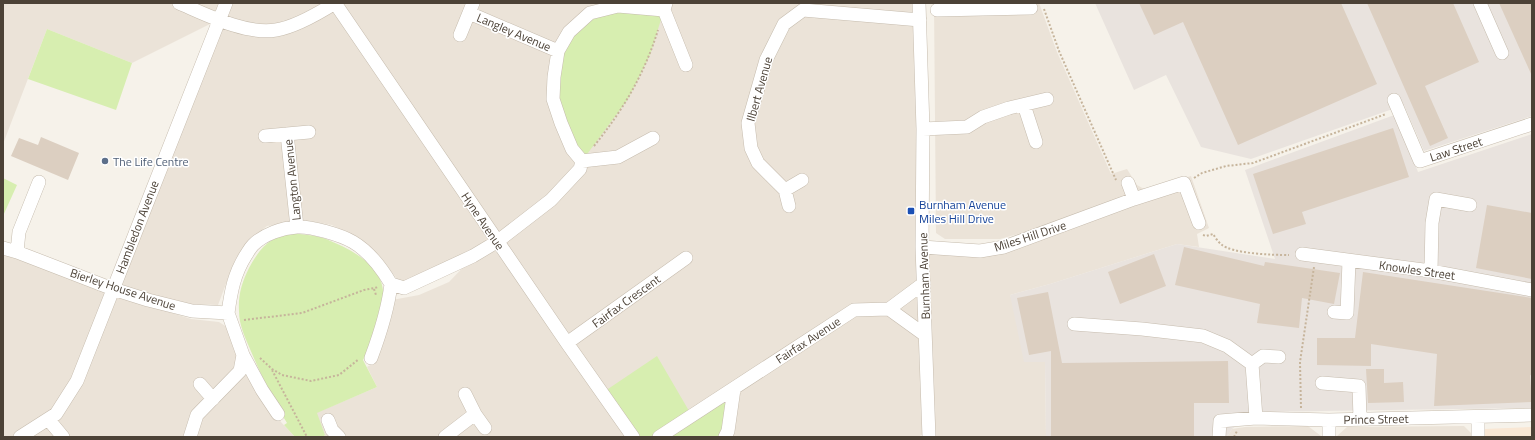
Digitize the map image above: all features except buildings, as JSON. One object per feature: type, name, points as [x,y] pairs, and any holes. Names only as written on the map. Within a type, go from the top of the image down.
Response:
[{"type":"street","points":[[179,3],[219,20],[249,29],[276,30],[307,19],[335,3]]},
{"type":"street","name":"Hambledon Avenue","points":[[20,437],[56,414],[78,381],[226,3]]},
{"type":"street","name":"Hyne Avenue","points":[[335,3],[567,343],[633,437]]},
{"type":"street","name":"Burnham Avenue","points":[[919,3],[923,129],[922,247],[926,335],[926,434]]},
{"type":"street","points":[[1480,3],[1502,53]]},
{"type":"street","points":[[582,161],[572,149],[553,100],[554,77],[558,51],[569,32],[590,13],[618,6],[665,6],[686,65]]},
{"type":"street","points":[[937,10],[972,10],[988,6],[1009,9],[1037,8]]},
{"type":"street","name":"Langley Avenue","points":[[460,35],[471,8],[558,51]]},
{"type":"street","name":"Ilbert Avenue","points":[[785,190],[758,163],[751,148],[748,123],[766,60],[784,24],[803,10],[920,20]]},
{"type":"street","points":[[923,129],[966,127],[983,117],[1047,99]]},
{"type":"street","points":[[1024,105],[1036,142]]},
{"type":"street","name":"Law Street","points":[[1397,105],[1420,161],[1532,124]]},
{"type":"street","name":"Langton Avenue","points":[[265,136],[310,132]]},
{"type":"street","name":"Langton Avenue","points":[[287,134],[298,227]]},
{"type":"street","points":[[582,161],[618,156],[653,138]]},
{"type":"street","points":[[391,284],[404,288],[474,256],[498,241],[551,200],[580,169],[582,161]]},
{"type":"street","points":[[789,206],[785,190],[802,180]]},
{"type":"street","points":[[17,252],[19,232],[39,182]]},
{"type":"street","points":[[1184,183],[1199,223]]},
{"type":"street","name":"Miles Hill Drive","points":[[922,247],[980,251],[1004,247],[1134,199],[1184,183]]},
{"type":"street","points":[[1123,184],[1134,199]]},
{"type":"street","points":[[1431,271],[1432,223],[1436,199],[1470,206]]},
{"type":"street","points":[[278,414],[262,390],[243,355],[230,317],[232,285],[241,263],[252,246],[270,233],[298,227],[315,229],[352,241],[367,252],[380,265],[391,284],[389,299],[377,342],[366,358]]},
{"type":"street","name":"Bierley House Avenue","points":[[3,248],[113,289],[148,300],[192,311],[230,317]]},
{"type":"street","name":"Knowles Street","points":[[1302,254],[1431,271],[1532,290]]},
{"type":"street","name":"Fairfax Crescent","points":[[567,343],[686,258]]},
{"type":"street","points":[[1334,312],[1347,313],[1349,261]]},
{"type":"street","points":[[924,283],[889,309],[926,335]]},
{"type":"street","name":"Fairfax Avenue","points":[[659,437],[854,310],[889,309]]},
{"type":"street","points":[[1074,324],[1142,328],[1203,336],[1227,346],[1252,364]]},
{"type":"street","points":[[190,437],[197,415],[240,371],[243,355]]},
{"type":"street","points":[[1252,364],[1263,356],[1279,357]]},
{"type":"street","points":[[1252,364],[1256,418]]},
{"type":"street","points":[[1322,383],[1359,386],[1360,419]]},
{"type":"street","points":[[200,384],[213,399]]},
{"type":"street","points":[[726,437],[734,388]]},
{"type":"street","points":[[464,394],[485,428]]},
{"type":"street","points":[[445,437],[475,414]]},
{"type":"street","name":"Prince Street","points":[[1219,437],[1220,421],[1256,418],[1329,420],[1532,415]]},
{"type":"street","points":[[1478,417],[1478,437]]},
{"type":"street","points":[[48,419],[63,437]]},
{"type":"street","points":[[328,420],[332,430],[339,437]]},
{"type":"street","points":[[1329,420],[1329,437]]},
{"type":"path","points":[[582,161],[628,99],[650,55],[665,6]]},
{"type":"path","points":[[1037,8],[1123,184]]},
{"type":"path","points":[[1184,183],[1202,173],[1226,166],[1253,163],[1397,105]]},
{"type":"path","points":[[1199,223],[1202,235],[1206,236],[1213,234],[1221,244],[1230,249],[1274,255],[1302,254]]},
{"type":"path","points":[[1301,419],[1300,362],[1315,256]]},
{"type":"path","points":[[230,317],[302,313],[364,290],[391,284]]},
{"type":"path","points":[[374,289],[377,299]]},
{"type":"path","points":[[243,355],[255,354],[272,369],[282,375],[311,381],[339,375],[366,358]]},
{"type":"path","points":[[272,369],[307,437]]},
{"type":"shaded area","points":[[3,3],[919,3],[922,247],[981,251],[1161,194],[1000,239],[945,239],[936,233],[934,3],[1039,3],[1057,52],[1111,174],[1127,169],[1137,185],[1146,190],[1191,176],[1209,228],[1197,234],[1199,247],[1177,244],[1010,295],[1045,362],[1046,437],[929,437],[921,435],[919,437],[323,437],[325,435],[316,413],[377,387],[367,367],[372,364],[392,300],[419,295],[449,282],[473,257],[403,283],[397,279],[382,259],[364,242],[332,225],[308,221],[267,226],[248,241],[235,260],[218,305],[191,304],[145,293],[137,302],[191,319],[219,322],[230,329],[273,411],[295,437],[3,437],[3,248],[113,289],[218,20],[132,63],[47,29],[3,144]]},
{"type":"shaded area","points":[[1095,3],[1532,3],[1532,116],[1424,151],[1404,105],[1251,159],[1201,147],[1166,75],[1134,90]]},
{"type":"shaded area","points":[[1397,114],[1418,172],[1532,134],[1532,408],[1256,412],[1232,429],[1227,437],[1046,437],[1045,362],[1024,362],[1010,295],[1177,244],[1275,259],[1245,170]]},
{"type":"shaded area","points":[[1308,426],[1321,436],[1337,436],[1347,427],[1464,426],[1472,434],[1472,437],[1227,437],[1232,429],[1245,427]]},
{"type":"shaded area","points":[[1532,427],[1532,437],[1484,437],[1484,429]]},
{"type":"green space","points":[[664,10],[650,55],[628,99],[582,161],[572,149],[554,77],[558,51],[590,13]]},
{"type":"green space","points":[[47,29],[132,63],[116,110],[28,79]]},
{"type":"green space","points":[[3,178],[17,185],[3,216]]},
{"type":"green space","points":[[293,233],[322,238],[353,252],[369,264],[376,272],[381,280],[383,290],[383,309],[381,318],[363,360],[377,387],[317,413],[325,435],[323,437],[295,437],[284,425],[287,423],[258,368],[244,335],[239,316],[239,300],[242,284],[254,260],[268,242]]},
{"type":"green space","points":[[657,356],[692,416],[734,389],[725,437],[633,437],[602,393]]},
{"type":"place","name":"The Life Centre","points":[[105,161]]},
{"type":"place","name":"Burnham Avenue Miles Hill Drive","points":[[911,211]]}]
